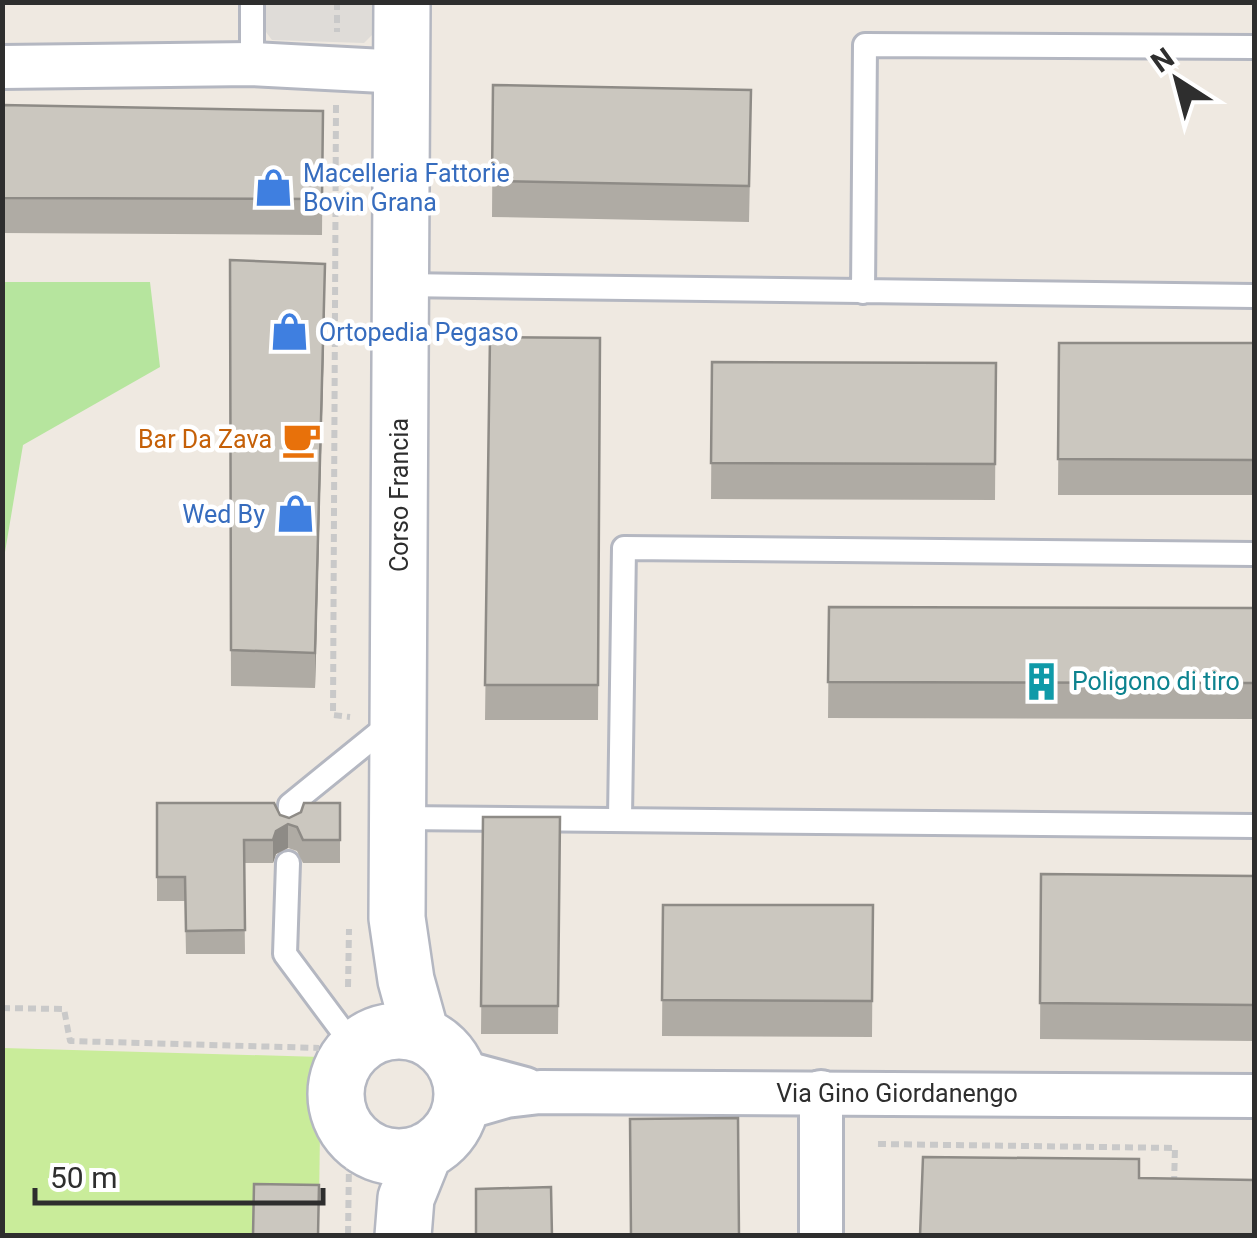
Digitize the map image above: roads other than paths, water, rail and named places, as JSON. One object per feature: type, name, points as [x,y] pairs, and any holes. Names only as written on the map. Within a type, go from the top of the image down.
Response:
[{"type":"main road","name":"Corso Francia","points":[[400,1152],[349,1133],[337,1110],[338,1076],[390,1054],[387,979],[392,933],[373,921],[398,818],[402,2]]},
{"type":"main road","points":[[390,1054],[441,1141],[400,1152]]},
{"type":"main road","points":[[390,1236],[388,1198],[400,1152]]},
{"type":"main road","points":[[400,1152],[406,1198],[403,1236]]},
{"type":"street","points":[[2,67],[252,64],[402,72]]},
{"type":"street","name":"Via Gino Giordanengo","points":[[390,1054],[540,1092],[1254,1096]]},
{"type":"street","points":[[821,1092],[821,1236]]},
{"type":"lane","points":[[252,2],[252,64]]},
{"type":"lane","points":[[864,292],[864,44],[1254,47]]},
{"type":"lane","points":[[401,285],[1254,296]]},
{"type":"lane","points":[[620,818],[624,548],[1254,554]]},
{"type":"lane","points":[[289,827],[290,805],[398,718]]},
{"type":"lane","points":[[398,818],[1254,826]]},
{"type":"lane","points":[[288,863],[286,954],[390,1054]]},
{"type":"place","name":"Macelleria Fattorie Bovin Grana","points":[[273,187]]},
{"type":"place","name":"Ortopedia Pegaso","points":[[289,332]]},
{"type":"place","name":"Bar Da Zava","points":[[302,439]]},
{"type":"place","name":"Wed By","points":[[295,514]]},
{"type":"place","name":"Poligono di tiro","points":[[1042,681]]}]
